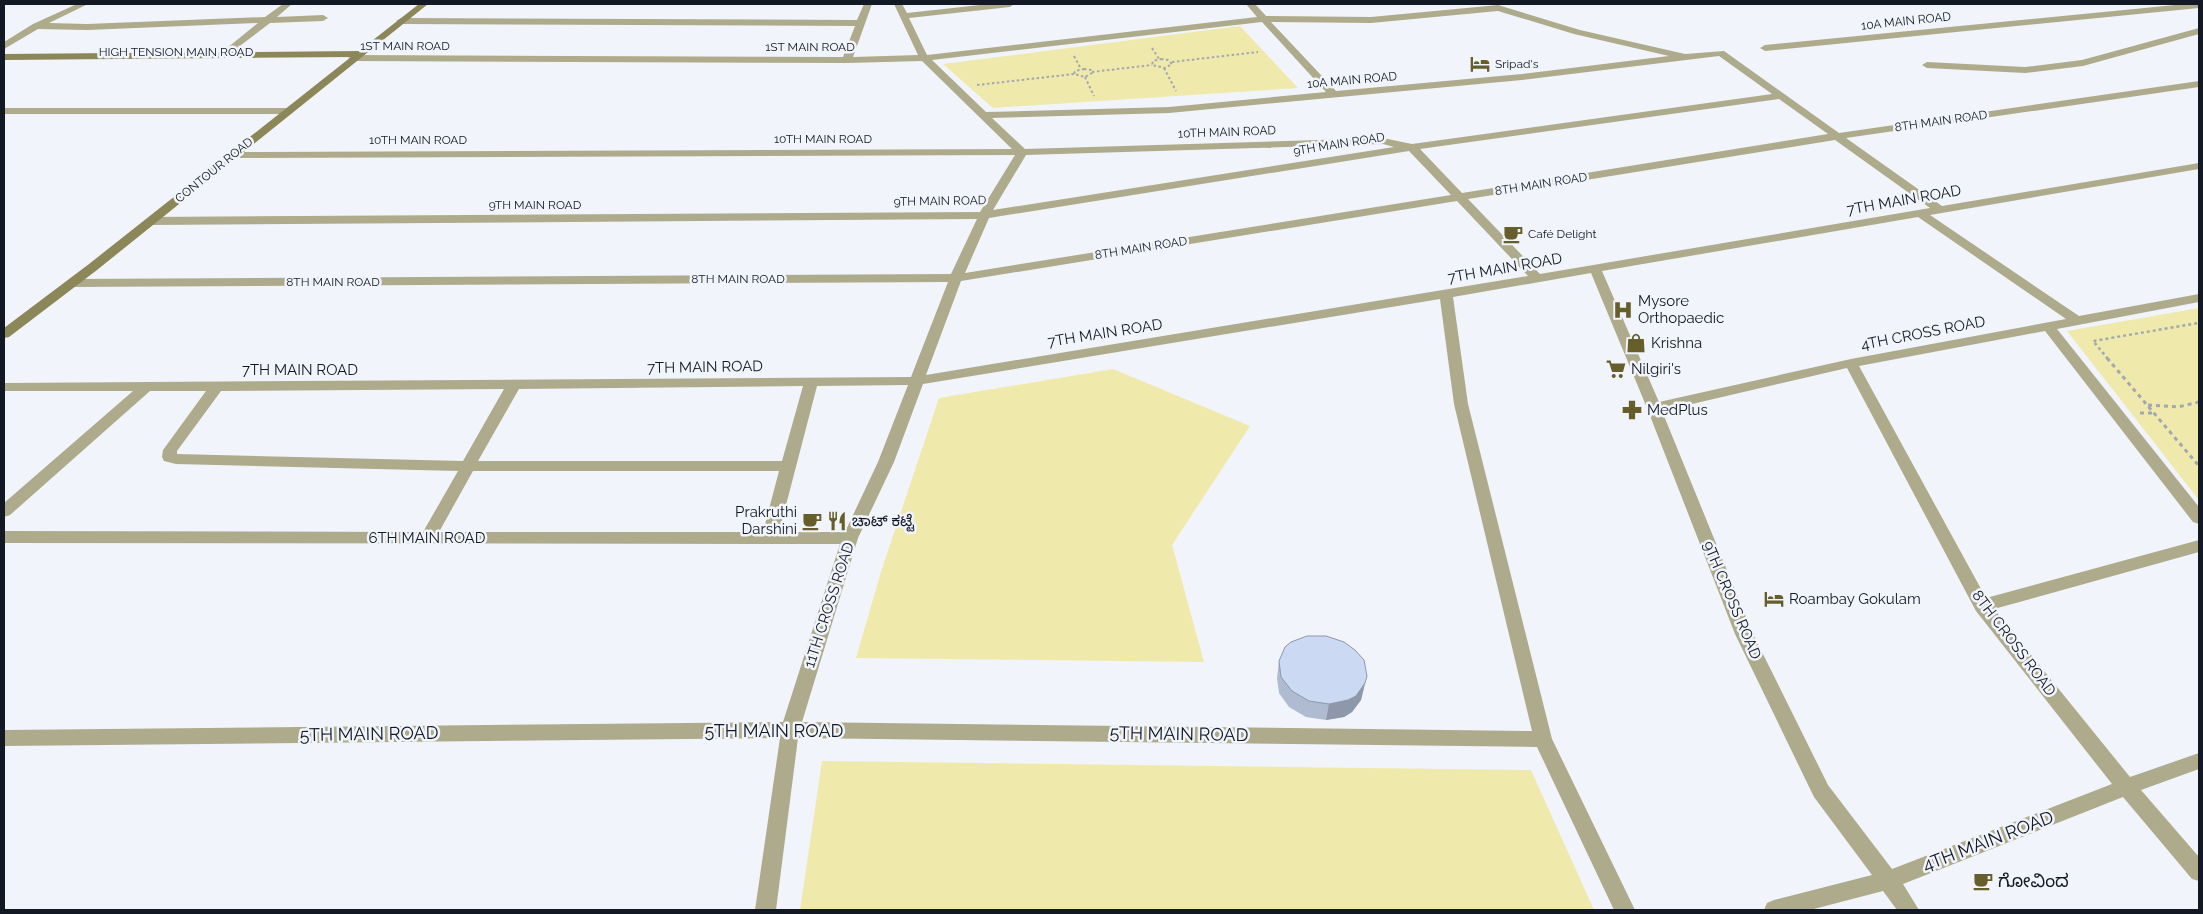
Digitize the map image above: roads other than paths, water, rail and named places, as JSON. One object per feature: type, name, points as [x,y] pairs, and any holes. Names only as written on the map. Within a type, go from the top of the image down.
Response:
[{"type":"main road","name":"CONTOUR ROAD","points":[[4,334],[72,283],[353,58],[424,4]]},
{"type":"main road","points":[[4,56],[224,55],[353,58]]},
{"type":"main road","name":"HIGH TENSION MAIN ROAD","points":[[4,65],[353,58]]},
{"type":"street","points":[[4,46],[36,26],[84,4]]},
{"type":"street","points":[[224,55],[288,4]]},
{"type":"street","points":[[847,60],[868,4]]},
{"type":"street","points":[[898,4],[924,58],[1022,152]]},
{"type":"street","points":[[905,16],[1010,4]]},
{"type":"street","points":[[1250,4],[1333,94]]},
{"type":"street","name":"10A MAIN ROAD","points":[[1765,48],[2199,5]]},
{"type":"street","name":"1ST MAIN ROAD","points":[[353,58],[847,60],[924,58],[1264,19],[1371,20],[1498,8],[1577,32],[1684,57]]},
{"type":"street","points":[[36,26],[87,27],[323,18]]},
{"type":"street","points":[[401,21],[861,23]]},
{"type":"street","points":[[1927,65],[2025,70],[2083,63],[2199,31]]},
{"type":"street","name":"10A MAIN ROAD","points":[[984,115],[1169,110],[1522,77],[1721,53],[1782,96]]},
{"type":"street","name":"8TH MAIN ROAD","points":[[72,283],[956,278],[1837,136],[2199,84]]},
{"type":"street","points":[[1782,96],[1940,210]]},
{"type":"street","name":"9TH MAIN ROAD","points":[[150,221],[984,215],[1412,147],[1782,96]]},
{"type":"street","points":[[4,112],[287,111]]},
{"type":"street","name":"10TH MAIN ROAD","points":[[233,155],[1022,152],[1383,141],[1412,147]]},
{"type":"street","points":[[1412,147],[1537,279]]},
{"type":"street","name":"11TH CROSS ROAD","points":[[766,910],[790,730],[850,538],[886,462],[956,278],[984,215],[1022,152]]},
{"type":"street","name":"7TH MAIN ROAD","points":[[4,387],[514,385],[917,380],[1537,279],[2199,166]]},
{"type":"street","points":[[1919,213],[2076,320]]},
{"type":"street","name":"9TH CROSS ROAD","points":[[1595,269],[1654,408],[1744,634],[1812,774],[1821,791],[1909,910]]},
{"type":"street","points":[[1446,294],[1461,404],[1544,738],[1626,910]]},
{"type":"street","name":"4TH CROSS ROAD","points":[[1654,408],[1851,363],[2199,298]]},
{"type":"street","points":[[2048,326],[2199,518]]},
{"type":"street","name":"8TH CROSS ROAD","points":[[1851,363],[1982,606],[2126,787],[2199,872]]},
{"type":"street","points":[[769,538],[811,382]]},
{"type":"street","points":[[428,538],[514,385]]},
{"type":"street","points":[[217,386],[170,450],[169,457],[176,459],[468,466],[788,466]]},
{"type":"street","points":[[4,511],[146,387]]},
{"type":"street","name":"6TH MAIN ROAD","points":[[4,537],[850,538]]},
{"type":"street","points":[[1982,606],[2199,546]]},
{"type":"street","name":"5TH MAIN ROAD","points":[[4,738],[790,730],[1544,738]]},
{"type":"street","name":"4TH MAIN ROAD","points":[[1774,910],[1888,880],[2126,787],[2199,762]]},
{"type":"place","name":"Sripad's","points":[[1480,64]]},
{"type":"place","name":"Café Delight","points":[[1513,234]]},
{"type":"place","name":"Mysore Orthopaedic","points":[[1623,310]]},
{"type":"place","name":"Krishna","points":[[1636,343]]},
{"type":"place","name":"Nilgiri's","points":[[1616,369]]},
{"type":"place","name":"MedPlus","points":[[1632,410]]},
{"type":"place","name":"Prakruthi Darshini","points":[[812,521]]},
{"type":"place","name":"ಚಾಟ್ ಕಟ್ಟೆ","points":[[837,521]]},
{"type":"place","name":"Roambay Gokulam","points":[[1774,599]]},
{"type":"place","name":"ಗೋವಿಂದ","points":[[1983,881]]}]
